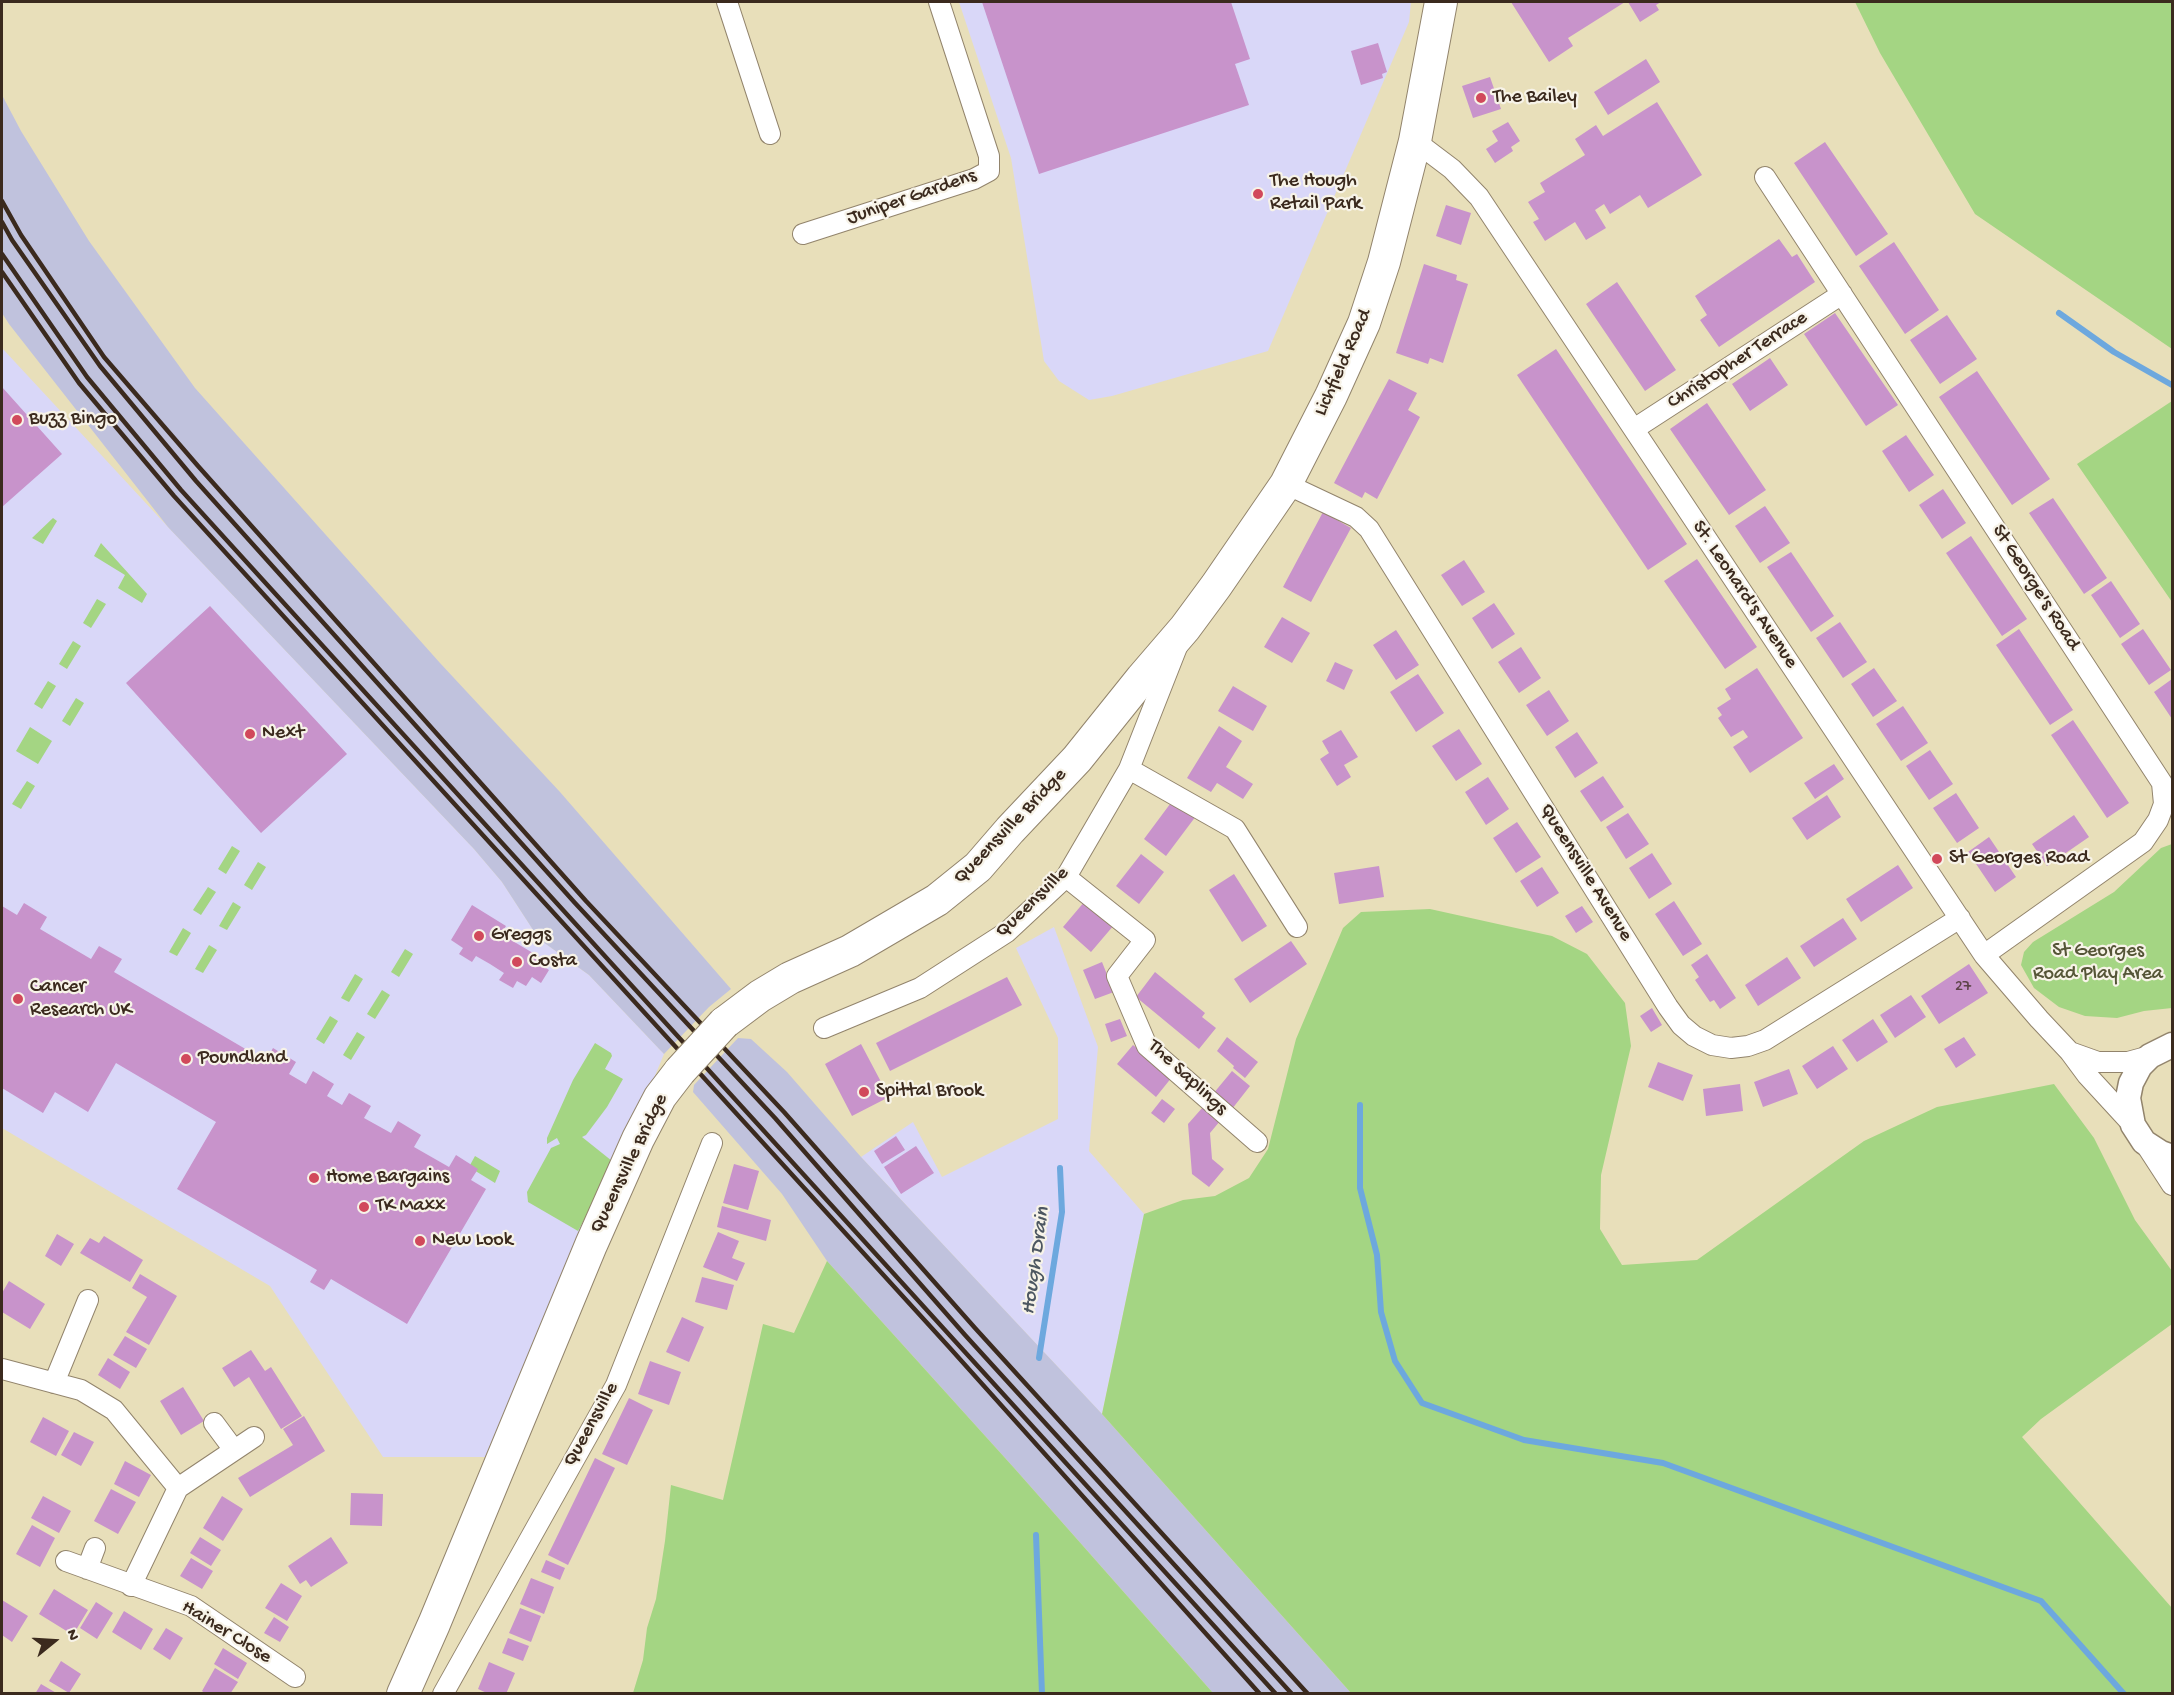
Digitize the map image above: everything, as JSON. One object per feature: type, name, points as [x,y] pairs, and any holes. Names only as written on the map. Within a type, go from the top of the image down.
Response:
[{"type":"highway","name":"Lichfield Road","points":[[1142,678],[1185,628],[1286,484],[1331,396],[1364,323],[1384,262],[1415,141],[1441,2]]},
{"type":"highway","name":"Queensville Bridge","points":[[404,1694],[600,1224],[638,1139],[660,1097],[680,1071],[724,1023],[760,996],[790,978],[850,951],[937,900],[978,867],[1077,759],[1142,678]]},
{"type":"street","points":[[727,2],[770,134]]},
{"type":"street","name":"Juniper Gardens","points":[[803,234],[974,179],[988,171],[989,156],[939,2]]},
{"type":"street","name":"St. Leonard's Avenue","points":[[1415,141],[1452,169],[1479,197],[1984,955],[2139,1133],[2172,1185]]},
{"type":"street","name":"St George's Road","points":[[1765,177],[2162,783],[2163,804],[2158,820],[2144,842],[1984,955]]},
{"type":"street","name":"Christopher Terrace","points":[[1634,429],[1842,294]]},
{"type":"street","name":"Queensville Avenue","points":[[1286,484],[1356,517],[1370,529],[1668,1007],[1694,1036],[1712,1045],[1731,1048],[1748,1046],[1765,1040],[1960,918]]},
{"type":"street","name":"Queensville","points":[[824,1028],[920,988],[1007,932],[1066,877],[1129,769],[1185,628]]},
{"type":"street","points":[[1129,769],[1235,829],[1297,927]]},
{"type":"street","name":"The Saplings","points":[[1066,877],[1145,940],[1117,976],[1147,1047],[1257,1142]]},
{"type":"street","points":[[2172,1046],[2150,1056],[2140,1066],[2131,1083],[2128,1098],[2139,1133],[2161,1154],[2172,1157]]},
{"type":"street","name":"St. Leonard's Avenue","points":[[2070,1052],[2098,1062],[2128,1062],[2150,1056]]},
{"type":"street","name":"Queensville","points":[[443,1694],[616,1385],[712,1143]]},
{"type":"street","points":[[54,1383],[88,1300]]},
{"type":"street","points":[[2,1369],[81,1390],[114,1410],[178,1488]]},
{"type":"street","points":[[214,1423],[234,1450]]},
{"type":"street","points":[[131,1586],[178,1488],[254,1437]]},
{"type":"street","points":[[87,1569],[95,1548]]},
{"type":"street","name":"Hainer Close","points":[[66,1561],[191,1606],[295,1677]]},
{"type":"shaded area","points":[[959,2],[1411,2],[1409,22],[1268,351],[1112,396],[1089,400],[1059,381],[1044,361],[1011,158]]},
{"type":"shaded area","points":[[2,95],[21,131],[89,241],[195,388],[440,663],[560,792],[731,989],[709,1007],[664,1054],[589,975],[539,939],[502,882],[474,849],[168,527],[9,324],[2,313]]},
{"type":"shaded area","points":[[2,348],[168,527],[474,849],[502,882],[539,939],[589,975],[664,1054],[644,1102],[580,1234],[485,1457],[383,1457],[270,1286],[2,1128]]},
{"type":"shaded area","points":[[1054,927],[1098,1047],[1089,1151],[1144,1214],[1102,1414],[861,1157],[913,1122],[942,1177],[1058,1119],[1058,1038],[1016,948]]},
{"type":"shaded area","points":[[738,1038],[751,1039],[787,1072],[861,1157],[1102,1414],[1351,1693],[1213,1693],[827,1261],[782,1194],[693,1092],[694,1085]]},
{"type":"green space","points":[[1855,2],[2172,2],[2172,349],[1975,214],[1880,53]]},
{"type":"green space","points":[[2172,401],[2172,602],[2077,464]]},
{"type":"green space","points":[[53,518],[57,521],[43,544],[32,538]]},
{"type":"green space","points":[[101,543],[147,594],[142,603],[118,588],[125,575],[94,556]]},
{"type":"green space","points":[[97,599],[106,604],[91,628],[83,623]]},
{"type":"green space","points":[[73,641],[81,646],[67,669],[59,664]]},
{"type":"green space","points":[[48,681],[56,686],[42,709],[34,704]]},
{"type":"green space","points":[[76,698],[84,703],[70,726],[62,721]]},
{"type":"green space","points":[[30,727],[52,741],[38,764],[16,751]]},
{"type":"green space","points":[[27,781],[35,786],[21,809],[12,804]]},
{"type":"green space","name":"St Georges Road Play Area","points":[[2172,844],[2172,1008],[2144,1011],[2117,1018],[2085,1016],[2059,1007],[2034,988],[2021,965],[2024,952],[2033,942],[2114,892],[2161,848]]},
{"type":"green space","points":[[232,846],[240,851],[226,874],[218,869]]},
{"type":"green space","points":[[258,862],[266,867],[252,890],[244,885]]},
{"type":"green space","points":[[208,887],[216,892],[201,915],[193,910]]},
{"type":"green space","points":[[233,902],[241,907],[227,930],[219,926]]},
{"type":"green space","points":[[1430,909],[1552,936],[1587,954],[1625,1003],[1631,1046],[1601,1175],[1600,1229],[1622,1265],[1697,1260],[1864,1141],[1937,1107],[2054,1084],[2094,1138],[2135,1220],[2172,1271],[2172,1324],[2041,1419],[2022,1437],[2172,1608],[2172,1693],[1351,1693],[1102,1414],[1144,1214],[1183,1200],[1215,1196],[1249,1178],[1268,1149],[1296,1039],[1343,928],[1361,912]]},
{"type":"green space","points":[[183,928],[191,933],[177,956],[169,952]]},
{"type":"green space","points":[[209,945],[217,950],[203,973],[195,969]]},
{"type":"green space","points":[[405,949],[413,954],[399,977],[391,972]]},
{"type":"green space","points":[[355,974],[363,979],[349,1002],[341,998]]},
{"type":"green space","points":[[382,990],[390,995],[375,1019],[367,1014]]},
{"type":"green space","points":[[330,1016],[338,1021],[324,1044],[316,1039]]},
{"type":"green space","points":[[357,1032],[365,1037],[351,1060],[343,1055]]},
{"type":"green space","points":[[595,1043],[611,1053],[612,1056],[605,1069],[623,1079],[607,1107],[582,1137],[612,1161],[578,1231],[528,1202],[527,1192],[551,1148],[560,1144],[557,1138],[547,1144],[547,1138],[573,1080]]},
{"type":"green space","points":[[475,1156],[500,1171],[495,1183],[469,1167]]},
{"type":"green space","points":[[827,1261],[1213,1693],[633,1693],[643,1660],[647,1628],[656,1599],[671,1485],[723,1500],[763,1324],[794,1333]]},
{"type":"building","points":[[982,2],[1231,2],[1250,59],[1235,64],[1249,105],[1039,174]]},
{"type":"building","points":[[1511,2],[1625,2],[1568,38],[1573,46],[1549,62]]},
{"type":"building","points":[[1628,2],[1661,2],[1656,5],[1659,10],[1640,22]]},
{"type":"building","points":[[1378,43],[1387,72],[1382,74],[1383,78],[1361,85],[1351,51]]},
{"type":"building","points":[[1646,59],[1660,82],[1608,115],[1594,92]]},
{"type":"building","name":"The Bailey","points":[[1490,77],[1501,109],[1473,118],[1462,86]]},
{"type":"building","points":[[1657,102],[1702,175],[1648,208],[1640,195],[1610,214],[1604,204],[1595,210],[1606,228],[1586,240],[1575,222],[1545,241],[1533,222],[1539,219],[1528,202],[1545,192],[1540,183],[1585,155],[1575,139],[1596,125],[1603,136]]},
{"type":"building","points":[[1508,122],[1520,141],[1511,147],[1513,151],[1495,163],[1486,149],[1498,141],[1492,131]]},
{"type":"building","points":[[1825,142],[1888,234],[1856,256],[1794,163]]},
{"type":"building","points":[[1446,205],[1471,213],[1461,245],[1436,236]]},
{"type":"building","points":[[1779,239],[1792,257],[1797,254],[1815,282],[1719,347],[1700,320],[1707,315],[1695,296]]},
{"type":"building","points":[[1894,242],[1939,310],[1905,334],[1859,266]]},
{"type":"building","points":[[1424,264],[1457,275],[1456,280],[1468,284],[1443,363],[1430,358],[1428,364],[1396,353]]},
{"type":"building","points":[[1617,282],[1676,370],[1645,391],[1586,304]]},
{"type":"building","points":[[1835,313],[1898,405],[1866,426],[1804,334]]},
{"type":"building","points":[[1947,315],[1977,359],[1940,384],[1910,340]]},
{"type":"building","points":[[1556,349],[1687,544],[1648,570],[1517,375]]},
{"type":"building","points":[[1770,358],[1788,385],[1750,411],[1732,384]]},
{"type":"building","points":[[1977,371],[2050,479],[2012,505],[1939,397]]},
{"type":"building","points":[[1389,379],[1417,393],[1408,410],[1420,417],[1377,499],[1365,492],[1362,498],[1334,483]]},
{"type":"building","name":"Buzz Bingo","points":[[2,387],[62,454],[2,507]]},
{"type":"building","points":[[1707,403],[1766,490],[1729,515],[1670,429]]},
{"type":"building","points":[[1906,435],[1934,475],[1909,492],[1882,451]]},
{"type":"building","points":[[1943,489],[1966,523],[1942,539],[1919,505]]},
{"type":"building","points":[[2053,498],[2107,578],[2084,594],[2029,513]]},
{"type":"building","points":[[1765,506],[1790,543],[1760,563],[1735,526]]},
{"type":"building","points":[[1323,512],[1351,528],[1311,602],[1283,587]]},
{"type":"building","points":[[1971,536],[2027,619],[2002,636],[1946,553]]},
{"type":"building","points":[[1791,552],[1834,616],[1811,632],[1767,567]]},
{"type":"building","points":[[1697,559],[1757,647],[1725,669],[1664,581]]},
{"type":"building","points":[[1464,560],[1485,592],[1462,606],[1441,575]]},
{"type":"building","points":[[2111,581],[2140,624],[2120,638],[2091,595]]},
{"type":"building","points":[[1494,603],[1515,634],[1492,649],[1472,618]]},
{"type":"building","name":"Next","points":[[210,606],[347,754],[261,833],[126,683]]},
{"type":"building","points":[[1282,617],[1310,633],[1292,663],[1264,647]]},
{"type":"building","points":[[1840,622],[1867,662],[1843,678],[1816,638]]},
{"type":"building","points":[[2019,629],[2073,710],[2050,725],[1996,645]]},
{"type":"building","points":[[2143,629],[2171,670],[2149,685],[2121,644]]},
{"type":"building","points":[[1396,630],[1419,665],[1396,680],[1373,645]]},
{"type":"building","points":[[1521,647],[1541,678],[1519,693],[1498,662]]},
{"type":"building","points":[[1335,662],[1353,670],[1344,690],[1326,681]]},
{"type":"building","points":[[1757,668],[1803,738],[1750,773],[1733,747],[1748,737],[1743,730],[1731,737],[1718,718],[1722,715],[1717,708],[1731,699],[1725,689]]},
{"type":"building","points":[[1874,668],[1897,701],[1873,717],[1851,684]]},
{"type":"building","points":[[1418,674],[1444,713],[1416,732],[1390,692]]},
{"type":"building","points":[[2172,679],[2172,719],[2154,692]]},
{"type":"building","points":[[1233,686],[1267,706],[1253,731],[1218,711]]},
{"type":"building","points":[[1549,690],[1569,721],[1547,736],[1526,705]]},
{"type":"building","points":[[1903,706],[1928,743],[1901,761],[1876,724]]},
{"type":"building","points":[[2073,720],[2129,803],[2107,818],[2051,735]]},
{"type":"building","points":[[1219,726],[1242,741],[1226,767],[1253,784],[1243,799],[1217,783],[1211,792],[1187,778]]},
{"type":"building","points":[[1459,729],[1482,764],[1456,781],[1432,746]]},
{"type":"building","points":[[1341,730],[1358,757],[1344,765],[1351,777],[1337,786],[1320,759],[1329,753],[1322,741]]},
{"type":"building","points":[[1577,732],[1598,763],[1575,778],[1555,747]]},
{"type":"building","points":[[1930,750],[1953,784],[1929,800],[1906,766]]},
{"type":"building","points":[[1834,764],[1844,779],[1815,799],[1804,783]]},
{"type":"building","points":[[1603,776],[1624,807],[1601,822],[1580,791]]},
{"type":"building","points":[[1488,777],[1509,809],[1486,825],[1465,792]]},
{"type":"building","points":[[1956,793],[1979,828],[1957,843],[1933,808]]},
{"type":"building","points":[[1827,795],[1841,817],[1807,840],[1792,818]]},
{"type":"building","points":[[1173,800],[1196,816],[1166,856],[1144,839]]},
{"type":"building","points":[[1628,813],[1649,844],[1626,859],[1606,827]]},
{"type":"building","points":[[2074,815],[2089,837],[2047,866],[2032,844]]},
{"type":"building","points":[[1517,822],[1541,857],[1516,873],[1493,838]]},
{"type":"building","points":[[1989,837],[2016,877],[1995,892],[1968,852]]},
{"type":"building","points":[[1652,853],[1672,884],[1649,899],[1629,868]]},
{"type":"building","points":[[1141,854],[1164,872],[1139,904],[1116,886]]},
{"type":"building","points":[[1898,865],[1913,888],[1861,922],[1846,899]]},
{"type":"building","points":[[1379,866],[1384,897],[1339,904],[1334,873]]},
{"type":"building","points":[[1542,867],[1559,893],[1537,907],[1520,881]]},
{"type":"building","points":[[1234,874],[1267,926],[1242,942],[1209,890]]},
{"type":"building","points":[[1085,901],[1114,925],[1091,952],[1063,927]]},
{"type":"building","points":[[1674,901],[1702,944],[1683,956],[1655,914]]},
{"type":"building","points":[[24,903],[47,917],[40,929],[91,959],[99,946],[122,959],[114,972],[266,1061],[273,1048],[296,1062],[289,1074],[306,1084],[313,1071],[334,1084],[327,1096],[342,1105],[349,1093],[371,1106],[364,1118],[391,1133],[398,1121],[421,1135],[414,1147],[449,1167],[456,1155],[478,1169],[471,1180],[486,1189],[407,1324],[331,1279],[324,1290],[310,1282],[317,1270],[177,1189],[216,1122],[116,1063],[88,1112],[55,1092],[43,1113],[2,1088],[2,906],[17,915]]},
{"type":"building","points":[[472,905],[506,926],[501,934],[543,959],[540,964],[549,970],[541,983],[532,977],[526,986],[517,981],[513,988],[499,980],[504,973],[490,964],[476,956],[472,962],[459,954],[463,948],[451,940]]},
{"type":"building","points":[[1582,906],[1593,922],[1576,933],[1565,916]]},
{"type":"building","points":[[1843,918],[1857,939],[1814,967],[1800,946]]},
{"type":"building","points":[[1291,941],[1307,964],[1250,1003],[1234,979]]},
{"type":"building","points":[[1707,954],[1736,998],[1720,1009],[1714,1000],[1710,1002],[1695,980],[1699,977],[1691,965]]},
{"type":"building","points":[[1787,957],[1801,978],[1758,1006],[1745,985]]},
{"type":"building","points":[[1102,962],[1114,992],[1095,999],[1083,970]]},
{"type":"building","points":[[1969,964],[1988,993],[1939,1024],[1921,996]]},
{"type":"building","points":[[1155,972],[1205,1013],[1202,1017],[1216,1028],[1199,1049],[1136,997]]},
{"type":"building","points":[[1007,977],[1022,1005],[890,1071],[876,1043]]},
{"type":"building","points":[[1911,995],[1926,1017],[1895,1038],[1880,1015]]},
{"type":"building","points":[[1652,1008],[1662,1025],[1651,1032],[1640,1016]]},
{"type":"building","points":[[1120,1019],[1127,1036],[1111,1042],[1105,1024]]},
{"type":"building","points":[[1873,1019],[1888,1042],[1857,1062],[1842,1040]]},
{"type":"building","points":[[1227,1037],[1258,1062],[1245,1078],[1217,1051]]},
{"type":"building","points":[[1964,1037],[1976,1055],[1956,1068],[1944,1049]]},
{"type":"building","points":[[861,1044],[889,1097],[852,1116],[825,1064]]},
{"type":"building","points":[[1133,1045],[1172,1077],[1156,1097],[1117,1064]]},
{"type":"building","points":[[1833,1046],[1848,1069],[1817,1089],[1802,1066]]},
{"type":"building","points":[[1658,1062],[1693,1075],[1683,1101],[1648,1087]]},
{"type":"building","points":[[1789,1069],[1798,1094],[1763,1107],[1754,1082]]},
{"type":"building","points":[[1232,1071],[1250,1086],[1232,1109],[1213,1094]]},
{"type":"building","points":[[1740,1084],[1743,1111],[1706,1116],[1703,1089]]},
{"type":"building","points":[[1162,1099],[1175,1109],[1164,1123],[1151,1113]]},
{"type":"building","points":[[1203,1107],[1220,1121],[1210,1133],[1212,1159],[1224,1169],[1209,1187],[1192,1174],[1188,1124]]},
{"type":"building","points":[[896,1136],[905,1150],[882,1164],[874,1151]]},
{"type":"building","points":[[916,1146],[934,1173],[901,1194],[884,1167]]},
{"type":"building","points":[[734,1164],[759,1171],[748,1210],[723,1203]]},
{"type":"building","points":[[722,1206],[771,1220],[766,1241],[717,1227]]},
{"type":"building","points":[[718,1232],[739,1241],[732,1258],[745,1263],[737,1281],[703,1267]]},
{"type":"building","points":[[57,1234],[74,1244],[61,1266],[45,1256]]},
{"type":"building","points":[[104,1236],[143,1260],[130,1282],[80,1253],[90,1238],[99,1243]]},
{"type":"building","points":[[140,1274],[177,1296],[149,1345],[126,1332],[147,1297],[132,1288]]},
{"type":"building","points":[[702,1277],[734,1285],[727,1310],[695,1302]]},
{"type":"building","points":[[9,1281],[45,1304],[30,1329],[2,1312],[2,1293]]},
{"type":"building","points":[[682,1317],[704,1327],[689,1362],[666,1352]]},
{"type":"building","points":[[125,1336],[147,1349],[136,1368],[113,1355]]},
{"type":"building","points":[[251,1350],[265,1371],[271,1367],[302,1416],[281,1429],[249,1377],[234,1387],[222,1368]]},
{"type":"building","points":[[108,1358],[130,1372],[120,1389],[98,1375]]},
{"type":"building","points":[[650,1361],[681,1372],[669,1405],[638,1394]]},
{"type":"building","points":[[183,1387],[204,1421],[181,1435],[160,1401]]},
{"type":"building","points":[[629,1398],[653,1410],[627,1465],[602,1454]]},
{"type":"building","points":[[304,1416],[325,1451],[250,1497],[238,1478],[293,1445],[283,1429]]},
{"type":"building","points":[[43,1417],[69,1431],[56,1456],[30,1442]]},
{"type":"building","points":[[74,1432],[94,1442],[81,1466],[61,1455]]},
{"type":"building","points":[[595,1458],[615,1468],[568,1565],[548,1555]]},
{"type":"building","points":[[125,1461],[151,1475],[139,1497],[114,1484]]},
{"type":"building","points":[[111,1489],[136,1502],[118,1534],[94,1521]]},
{"type":"building","points":[[351,1493],[383,1494],[382,1526],[350,1525]]},
{"type":"building","points":[[43,1496],[71,1511],[59,1533],[31,1518]]},
{"type":"building","points":[[222,1496],[243,1509],[223,1541],[203,1528]]},
{"type":"building","points":[[32,1525],[55,1538],[40,1567],[16,1554]]},
{"type":"building","points":[[200,1537],[221,1550],[211,1566],[190,1553]]},
{"type":"building","points":[[331,1537],[348,1563],[311,1587],[306,1580],[300,1584],[288,1566]]},
{"type":"building","points":[[191,1558],[213,1571],[202,1589],[180,1576]]},
{"type":"building","points":[[546,1560],[565,1568],[560,1580],[541,1572]]},
{"type":"building","points":[[531,1578],[554,1587],[544,1614],[520,1604]]},
{"type":"building","points":[[281,1583],[302,1596],[287,1621],[265,1608]]},
{"type":"building","points":[[54,1589],[88,1610],[73,1635],[39,1614]]},
{"type":"building","points":[[2,1600],[28,1616],[12,1642],[2,1635]]},
{"type":"building","points":[[96,1602],[113,1613],[97,1639],[80,1628]]},
{"type":"building","points":[[520,1608],[541,1616],[531,1642],[509,1633]]},
{"type":"building","points":[[124,1611],[153,1629],[141,1650],[112,1632]]},
{"type":"building","points":[[274,1617],[289,1627],[280,1642],[264,1633]]},
{"type":"building","points":[[166,1628],[183,1638],[170,1660],[153,1649]]},
{"type":"building","points":[[508,1638],[529,1646],[523,1661],[502,1653]]},
{"type":"building","points":[[223,1648],[247,1663],[238,1679],[214,1664]]},
{"type":"building","points":[[61,1661],[81,1674],[69,1693],[49,1681]]},
{"type":"building","points":[[489,1662],[515,1673],[506,1694],[489,1694],[478,1689]]},
{"type":"building","points":[[215,1668],[238,1682],[230,1694],[206,1694],[202,1691]]},
{"type":"building","points":[[41,1684],[58,1694],[35,1694]]},
{"type":"waterway","points":[[2059,313],[2114,352],[2172,385]]},
{"type":"waterway","points":[[1360,1105],[1360,1188],[1377,1255],[1381,1312],[1395,1361],[1422,1403],[1524,1440],[1663,1463],[2041,1601],[2124,1694]]},
{"type":"waterway","name":"Hough Drain","points":[[1039,1358],[1062,1212],[1060,1168]]},
{"type":"waterway","name":"Hough Drain","points":[[1036,1535],[1042,1694]]},
{"type":"railway","points":[[2,201],[21,235],[104,357],[198,466],[586,901],[784,1112],[975,1328],[1308,1694]]},
{"type":"railway","points":[[2,222],[12,240],[100,366],[196,481],[575,903],[775,1118],[965,1335],[1292,1694]]},
{"type":"railway","points":[[2,254],[87,377],[181,490],[1276,1694]]},
{"type":"railway","points":[[2,272],[79,383],[174,496],[949,1347],[1260,1694]]},
{"type":"place","name":"The Bailey","points":[[1481,98]]},
{"type":"place","name":"The Hough Retail Park","points":[[1258,194]]},
{"type":"place","name":"Buzz Bingo","points":[[17,420]]},
{"type":"place","name":"Next","points":[[250,734]]},
{"type":"place","name":"St Georges Road","points":[[1937,859]]},
{"type":"place","name":"Greggs","points":[[479,936]]},
{"type":"place","name":"Costa","points":[[517,962]]},
{"type":"place","name":"Cancer Research UK","points":[[18,999]]},
{"type":"place","name":"Poundland","points":[[186,1059]]},
{"type":"place","name":"Spittal Brook","points":[[864,1092]]},
{"type":"place","name":"Home Bargains","points":[[314,1178]]},
{"type":"place","name":"TK Maxx","points":[[364,1207]]},
{"type":"place","name":"New Look","points":[[420,1241]]}]
